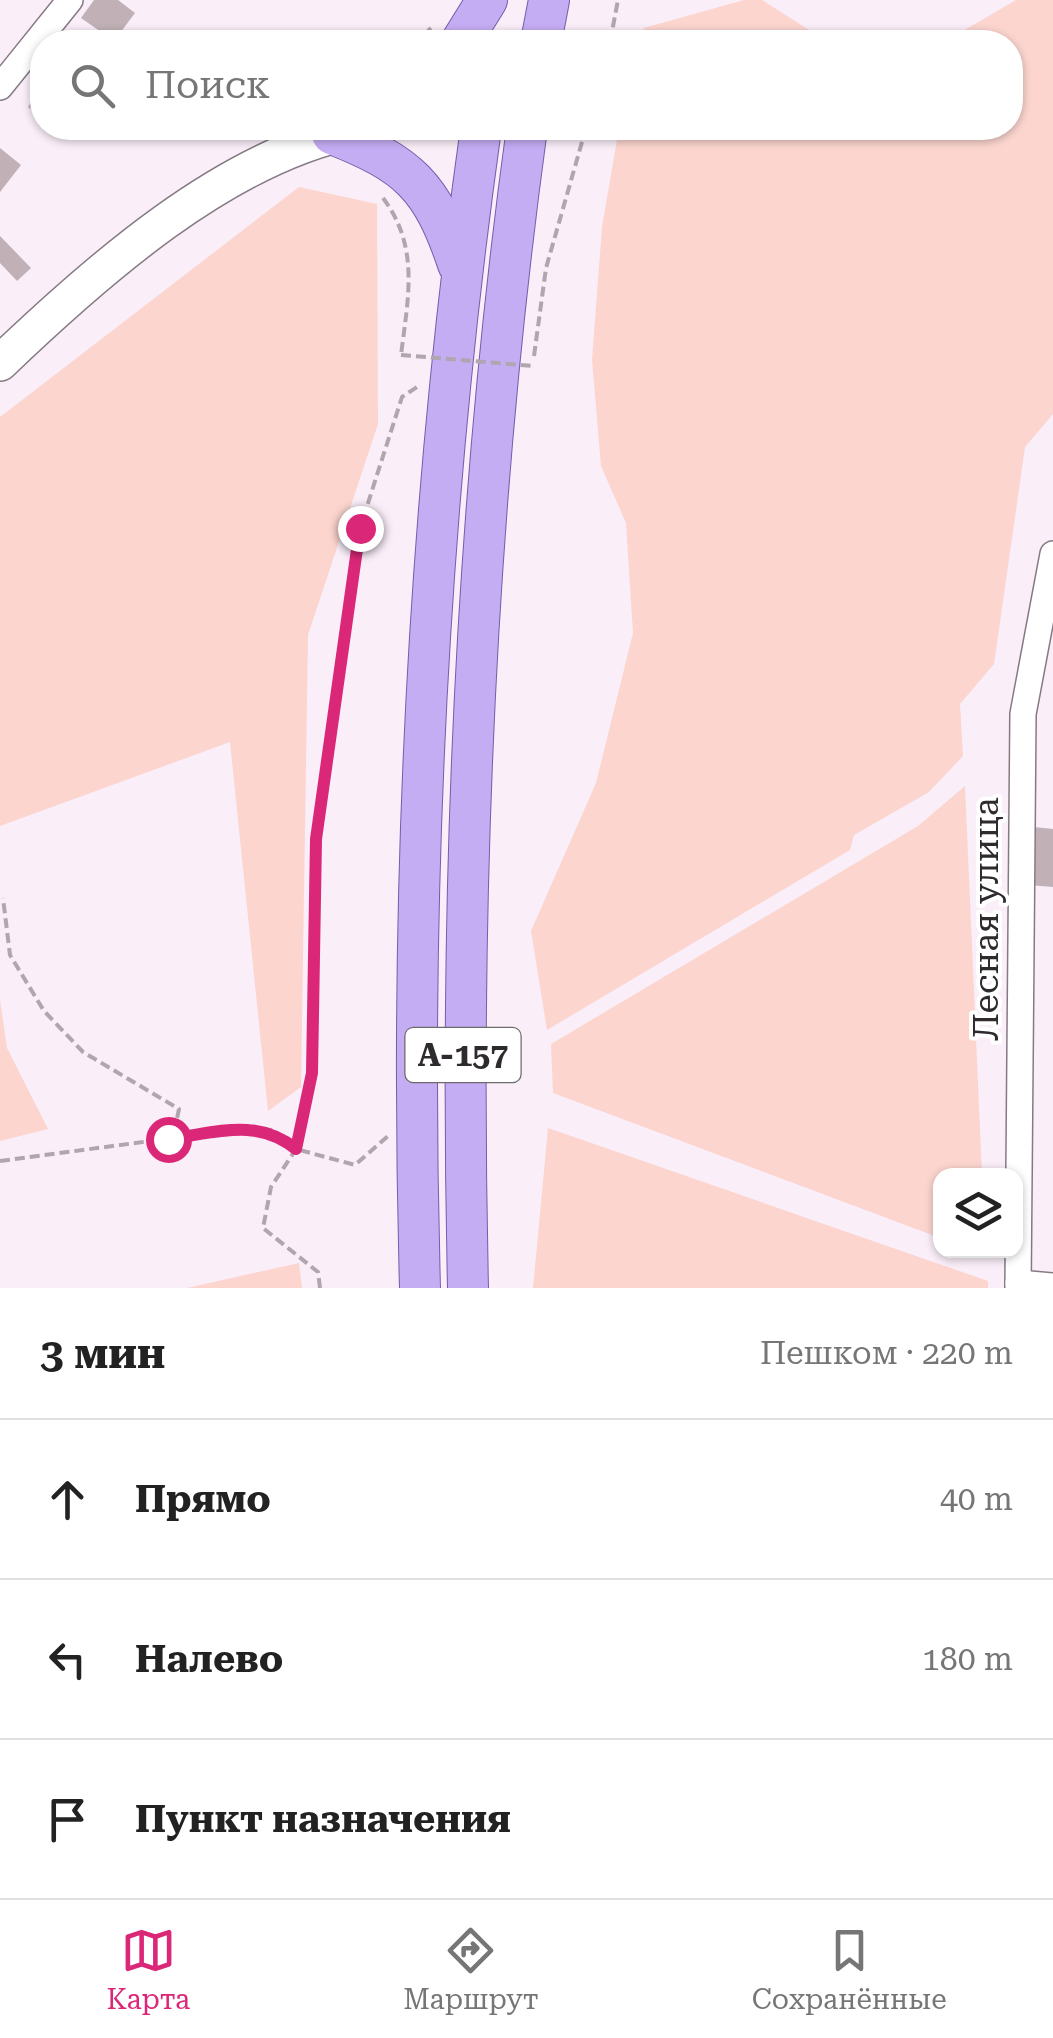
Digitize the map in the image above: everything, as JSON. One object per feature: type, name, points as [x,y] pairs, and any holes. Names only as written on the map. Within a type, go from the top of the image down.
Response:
[{"type":"main road","points":[[468,30],[487,0]]},
{"type":"main road","points":[[498,30],[504,0]]},
{"type":"main road","points":[[543,30],[548,0]]},
{"type":"main road","points":[[362,140],[412,178],[442,214],[461,273]]},
{"type":"main road","name":"А-157","points":[[420,1288],[419,824],[450,364],[480,140]]},
{"type":"main road","name":"А-157","points":[[468,1288],[463,1062],[466,822],[490,436],[526,140]]},
{"type":"street","points":[[46,30],[70,0]]},
{"type":"street","points":[[0,87],[30,50]]},
{"type":"street","points":[[0,363],[82,287],[140,242],[264,163],[323,140]]},
{"type":"street","name":"Лесная улица","points":[[1018,1285],[1023,714],[1053,554]]},
{"type":"street","points":[[1018,1285],[1053,1286]]},
{"type":"path","points":[[612,30],[618,0]]},
{"type":"path","points":[[374,189],[400,222],[408,247],[411,271],[401,356],[533,366],[546,268],[583,140]]},
{"type":"path","points":[[320,1288],[318,1272],[263,1228],[271,1188],[296,1149],[312,1073],[316,839],[360,528],[402,397],[450,364]]},
{"type":"path","points":[[3,898],[10,955],[44,1011],[82,1052],[179,1109],[173,1138],[168,1139]]},
{"type":"path","points":[[0,1161],[260,1129],[273,1130],[296,1149],[355,1166],[390,1134],[418,1125]]},
{"type":"shaded area","points":[[744,0],[762,0],[809,30],[643,30]]},
{"type":"shaded area","points":[[1016,0],[1053,0],[1053,414],[1025,447],[994,664],[960,704],[963,756],[929,792],[854,835],[850,850],[547,1030],[531,931],[596,783],[633,633],[626,523],[601,466],[592,360],[602,227],[617,140],[1023,140],[1023,30],[965,30]]},
{"type":"shaded area","points":[[299,187],[377,204],[378,424],[308,635],[301,1087],[268,1111],[230,742],[0,826],[0,417]]},
{"type":"shaded area","points":[[965,786],[982,1168],[933,1168],[933,1235],[553,1093],[551,1044],[918,826]]},
{"type":"shaded area","points":[[0,1000],[7,1048],[48,1129],[0,1141]]},
{"type":"shaded area","points":[[548,1128],[988,1281],[988,1288],[533,1288]]},
{"type":"shaded area","points":[[299,1263],[302,1288],[187,1288]]},
{"type":"building","points":[[94,0],[118,0],[135,13],[122,30],[98,30],[81,18]]},
{"type":"building","points":[[0,148],[21,165],[0,192]]},
{"type":"building","points":[[0,236],[31,268],[17,281],[0,263]]},
{"type":"building","points":[[1034,827],[1053,829],[1053,887],[1029,885]]},
{"type":"route","points":[[168,1139],[246,1128],[273,1130],[296,1149],[312,1073],[316,839],[335,682],[360,528]]}]
